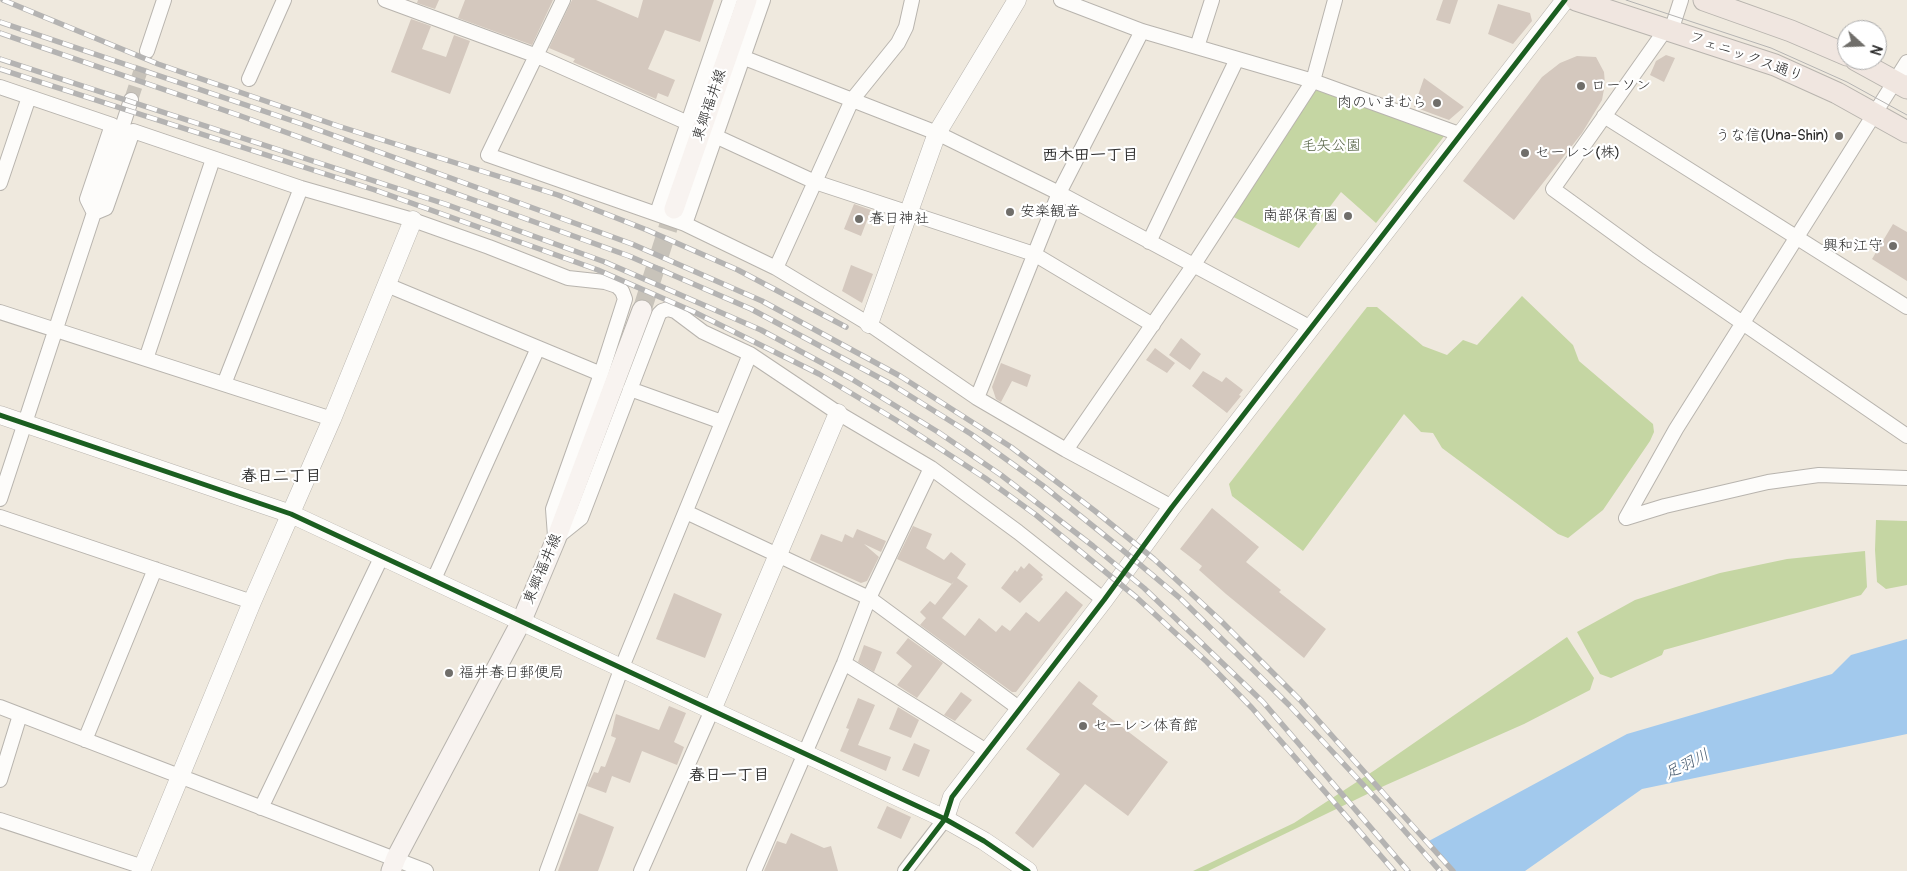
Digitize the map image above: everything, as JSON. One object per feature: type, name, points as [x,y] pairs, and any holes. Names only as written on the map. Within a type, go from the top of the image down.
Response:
[{"type":"main road","name":"東郷福井線","points":[[672,215],[746,0]]},
{"type":"main road","name":"フェニックス通り","points":[[1576,0],[1775,65],[1875,113],[1907,132]]},
{"type":"main road","points":[[1704,0],[1791,31],[1837,51]]},
{"type":"main road","points":[[1874,70],[1901,85]]},
{"type":"main road","name":"東郷福井線","points":[[393,864],[522,620],[556,539],[642,310]]},
{"type":"street","points":[[147,51],[164,0]]},
{"type":"street","points":[[249,79],[284,0]]},
{"type":"street","points":[[385,0],[537,56],[688,123]]},
{"type":"street","points":[[563,0],[488,154],[672,215],[776,268],[869,324],[977,398],[1066,450],[1172,507]]},
{"type":"street","points":[[672,215],[688,123],[730,0]]},
{"type":"street","points":[[672,215],[715,136],[763,0]]},
{"type":"street","points":[[776,268],[852,100],[898,43],[906,28],[912,0]]},
{"type":"street","points":[[869,324],[937,133],[1017,0]]},
{"type":"street","points":[[1061,0],[1142,30],[1313,81],[1462,135]]},
{"type":"street","points":[[1197,47],[1212,0]]},
{"type":"street","points":[[1066,450],[1193,266],[1313,81],[1335,0]]},
{"type":"street","points":[[905,871],[945,819],[952,797],[1104,600],[1172,507],[1565,0]]},
{"type":"street","points":[[1681,0],[1669,30],[1604,116],[1553,189],[1743,324],[1907,436]]},
{"type":"street","points":[[977,398],[1059,193],[1142,30]]},
{"type":"street","points":[[742,57],[937,133],[1059,193],[1311,328]]},
{"type":"street","points":[[1149,242],[1237,59]]},
{"type":"street","points":[[1907,62],[1901,85],[1875,113],[1676,429],[1626,518],[1665,506],[1768,482],[1819,475],[1907,478]]},
{"type":"street","points":[[0,87],[112,125],[87,199],[94,213]]},
{"type":"street","points":[[0,183],[29,97]]},
{"type":"street","points":[[0,499],[131,100]]},
{"type":"street","points":[[1604,116],[1907,306]]},
{"type":"street","points":[[94,213],[106,208],[133,131],[301,188],[413,220],[568,278],[604,282],[617,286],[625,298],[554,509],[556,539]]},
{"type":"street","points":[[715,136],[815,182],[1034,254],[1153,325]]},
{"type":"street","points":[[146,359],[213,159]]},
{"type":"street","points":[[224,384],[301,188]]},
{"type":"street","points":[[0,820],[142,869],[252,602],[332,419],[413,220]]},
{"type":"street","points":[[387,285],[601,374]]},
{"type":"street","points":[[556,539],[581,518],[659,314],[665,309],[675,311],[703,332],[750,354],[838,413],[931,468],[1018,532],[1104,600]]},
{"type":"street","points":[[0,312],[332,419]]},
{"type":"street","points":[[434,579],[538,348]]},
{"type":"street","points":[[547,871],[622,667],[750,354]]},
{"type":"street","points":[[630,389],[722,422]]},
{"type":"street","points":[[641,871],[712,710],[838,413]]},
{"type":"street","points":[[0,415],[291,514],[522,620],[945,819],[984,841],[1028,871]]},
{"type":"street","points":[[754,871],[844,663],[869,598],[931,468]]},
{"type":"street","points":[[686,512],[869,598],[1020,709]]},
{"type":"street","points":[[0,517],[252,602]]},
{"type":"street","points":[[261,808],[382,556]]},
{"type":"street","points":[[85,740],[155,569]]},
{"type":"street","points":[[844,663],[988,752]]},
{"type":"street","points":[[0,707],[261,808],[393,864],[426,871]]},
{"type":"street","points":[[0,780],[20,715]]},
{"type":"green space","name":"毛矢公園","points":[[1313,89],[1445,135],[1376,223],[1341,192],[1299,248],[1227,214]]},
{"type":"green space","points":[[1522,296],[1573,345],[1579,361],[1653,424],[1654,432],[1650,441],[1603,510],[1568,538],[1558,534],[1442,448],[1433,433],[1421,432],[1404,414],[1303,551],[1232,496],[1229,484],[1367,307],[1377,307],[1423,346],[1447,355],[1463,340],[1477,345]]},
{"type":"green space","points":[[1876,520],[1907,521],[1907,585],[1886,589],[1877,582]]},
{"type":"green space","points":[[1865,551],[1867,587],[1861,595],[1664,650],[1662,655],[1611,678],[1600,674],[1577,632],[1635,600],[1720,573],[1787,559]]},
{"type":"green space","points":[[1567,637],[1594,678],[1590,690],[1524,724],[1386,785],[1208,871],[1193,871],[1294,823],[1375,770]]},
{"type":"water","name":"足羽川","points":[[1907,639],[1907,734],[1642,789],[1525,871],[1453,871],[1427,842],[1627,734],[1832,674],[1851,655]]},
{"type":"building","points":[[418,0],[439,0],[435,9],[417,3]]},
{"type":"building","points":[[465,0],[553,0],[532,45],[458,18]]},
{"type":"building","points":[[572,0],[596,0],[638,18],[643,0],[714,0],[700,42],[665,30],[648,69],[675,80],[668,97],[658,93],[656,99],[573,62],[575,59],[549,48]]},
{"type":"building","points":[[1443,0],[1458,0],[1450,24],[1436,20]]},
{"type":"building","points":[[1498,4],[1530,13],[1532,21],[1513,44],[1488,34]]},
{"type":"building","points":[[411,19],[431,26],[422,49],[446,57],[454,35],[470,41],[450,94],[391,72]]},
{"type":"building","points":[[1666,55],[1675,58],[1664,82],[1650,75],[1656,61]]},
{"type":"building","name":"セーレン(株)","points":[[1577,56],[1596,57],[1604,72],[1605,84],[1602,100],[1582,133],[1514,220],[1463,181],[1542,77],[1560,63]]},
{"type":"building","points":[[1424,78],[1464,107],[1449,120],[1414,107]]},
{"type":"building","points":[[854,204],[871,210],[861,236],[844,229]]},
{"type":"building","name":"興和江守","points":[[1893,224],[1907,232],[1907,281],[1872,259]]},
{"type":"building","points":[[851,265],[873,274],[862,303],[842,291]]},
{"type":"building","points":[[1181,338],[1201,354],[1190,370],[1169,355]]},
{"type":"building","points":[[1155,348],[1175,363],[1167,373],[1146,360]]},
{"type":"building","points":[[1001,363],[1031,375],[1027,387],[1012,381],[1001,402],[996,399],[992,387]]},
{"type":"building","points":[[1203,371],[1222,382],[1226,377],[1243,390],[1239,395],[1241,396],[1227,413],[1192,386]]},
{"type":"building","points":[[1212,508],[1259,547],[1246,562],[1281,590],[1279,592],[1326,629],[1304,658],[1226,594],[1199,570],[1202,566],[1180,549]]},
{"type":"building","points":[[913,526],[932,534],[926,548],[944,560],[951,552],[966,564],[957,578],[968,586],[942,618],[965,636],[979,618],[996,632],[1002,625],[1010,631],[1026,612],[1039,622],[1066,591],[1083,605],[1016,692],[1012,692],[920,625],[926,618],[920,612],[930,601],[935,605],[952,584],[897,559]]},
{"type":"building","points":[[857,529],[886,541],[881,552],[864,544],[879,557],[867,581],[861,583],[810,560],[821,534],[842,542],[845,534],[853,538]]},
{"type":"building","points":[[1029,563],[1043,575],[1041,577],[1043,579],[1020,603],[1001,588],[1015,570],[1017,572],[1021,566],[1024,569]]},
{"type":"building","points":[[674,593],[722,614],[705,658],[656,639]]},
{"type":"building","points":[[908,638],[943,663],[917,698],[897,685],[912,666],[896,653]]},
{"type":"building","points":[[864,645],[882,652],[874,672],[858,662]]},
{"type":"building","name":"セーレン体育館","points":[[1079,681],[1098,696],[1092,704],[1168,762],[1128,816],[1085,784],[1033,848],[1015,833],[1060,774],[1026,749]]},
{"type":"building","points":[[961,692],[972,700],[955,721],[944,715]]},
{"type":"building","points":[[858,698],[875,705],[858,745],[891,757],[886,771],[840,751],[849,729],[846,728]]},
{"type":"building","points":[[669,706],[686,713],[674,742],[684,747],[677,765],[642,751],[630,783],[612,776],[606,793],[587,786],[594,772],[598,773],[601,766],[605,767],[616,738],[611,736],[616,714],[659,730]]},
{"type":"building","points":[[898,707],[919,720],[911,738],[889,729]]},
{"type":"building","points":[[914,743],[930,750],[919,777],[902,770]]},
{"type":"building","points":[[887,806],[911,817],[901,839],[877,828]]},
{"type":"building","points":[[579,813],[614,827],[604,855],[598,871],[558,871]]},
{"type":"building","points":[[791,833],[824,848],[831,846],[838,871],[764,871],[777,841],[786,844]]},
{"type":"tunnel","points":[[131,100],[147,51]]},
{"type":"tunnel","points":[[642,310],[674,209]]},
{"type":"tram line","points":[[1626,0],[1771,48],[1847,82],[1907,115]]},
{"type":"railway","points":[[3,0],[158,64],[338,126],[558,195],[647,230],[738,270],[846,327]]},
{"type":"railway","points":[[0,22],[305,125],[632,244],[762,301],[900,376],[1011,447],[1154,559],[1221,621],[1300,700],[1453,871]]},
{"type":"railway","points":[[0,33],[238,115],[629,256],[751,309],[891,384],[971,434],[1042,485],[1181,599],[1289,705],[1440,871]]},
{"type":"railway","points":[[0,59],[445,204],[605,262],[761,330],[850,378],[938,432],[1001,475],[1144,588],[1263,702],[1408,871]]},
{"type":"railway","points":[[0,69],[375,190],[598,270],[692,311],[819,374],[896,420],[985,478],[1036,515],[1136,597],[1207,662],[1252,708],[1394,871]]},
{"type":"cycle path","points":[[905,871],[945,819],[952,797],[1104,600],[1172,507],[1565,0]]},
{"type":"cycle path","points":[[0,415],[291,514],[945,819],[984,841],[1028,871]]},
{"type":"place","name":"ローソン","points":[[1581,86]]},
{"type":"place","name":"肉のいまむら","points":[[1437,103]]},
{"type":"place","name":"うな信(Una-Shin)","points":[[1839,136]]},
{"type":"place","name":"セーレン(株)","points":[[1525,153]]},
{"type":"place","name":"安楽観音","points":[[1010,212]]},
{"type":"place","name":"南部保育園","points":[[1348,216]]},
{"type":"place","name":"春日神社","points":[[859,219]]},
{"type":"place","name":"興和江守","points":[[1893,246]]},
{"type":"place","name":"福井春日郵便局","points":[[449,673]]},
{"type":"place","name":"セーレン体育館","points":[[1083,726]]},
{"type":"district","name":"西木田一丁目","points":[[1090,156]]},
{"type":"district","name":"春日二丁目","points":[[281,477]]},
{"type":"district","name":"春日一丁目","points":[[729,776]]}]
